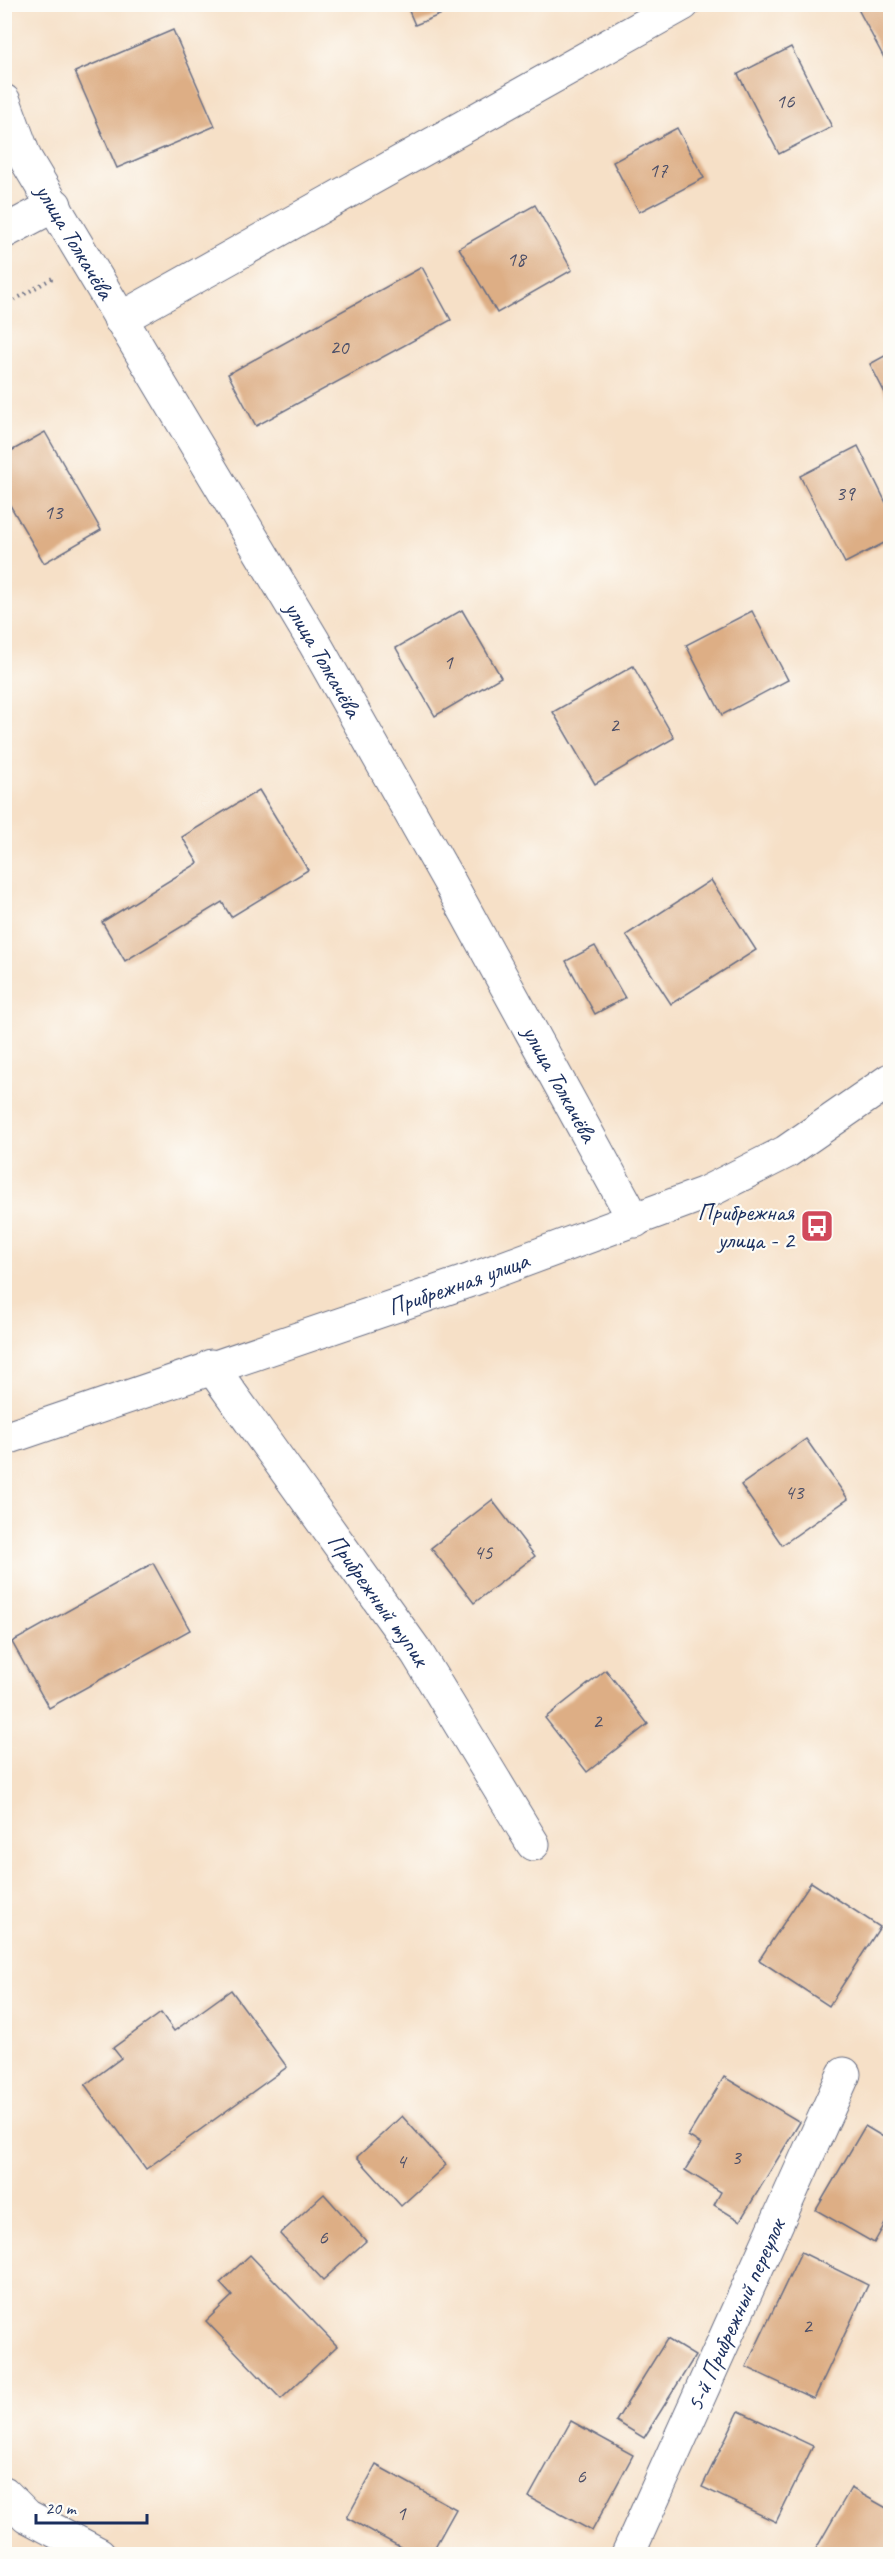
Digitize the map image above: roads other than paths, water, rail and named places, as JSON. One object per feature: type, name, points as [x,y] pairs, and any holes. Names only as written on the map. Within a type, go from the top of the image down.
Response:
[{"type":"street","points":[[120,319],[683,4]]},
{"type":"street","name":"улица Толкачёва","points":[[4,101],[25,158],[314,642],[450,883],[635,1221]]},
{"type":"street","points":[[7,224],[55,205]]},
{"type":"street","name":"Прибрежная улица","points":[[4,1439],[211,1366],[471,1280],[703,1194],[786,1152],[891,1080]]},
{"type":"street","name":"Прибрежный тупик","points":[[211,1366],[417,1653],[533,1844]]},
{"type":"street","name":"5-й Прибрежный переулок","points":[[628,2554],[844,2074]]},
{"type":"street","points":[[4,2493],[27,2516],[99,2554]]},
{"type":"place","name":"Прибрежная улица - 2","points":[[817,1226]]}]
